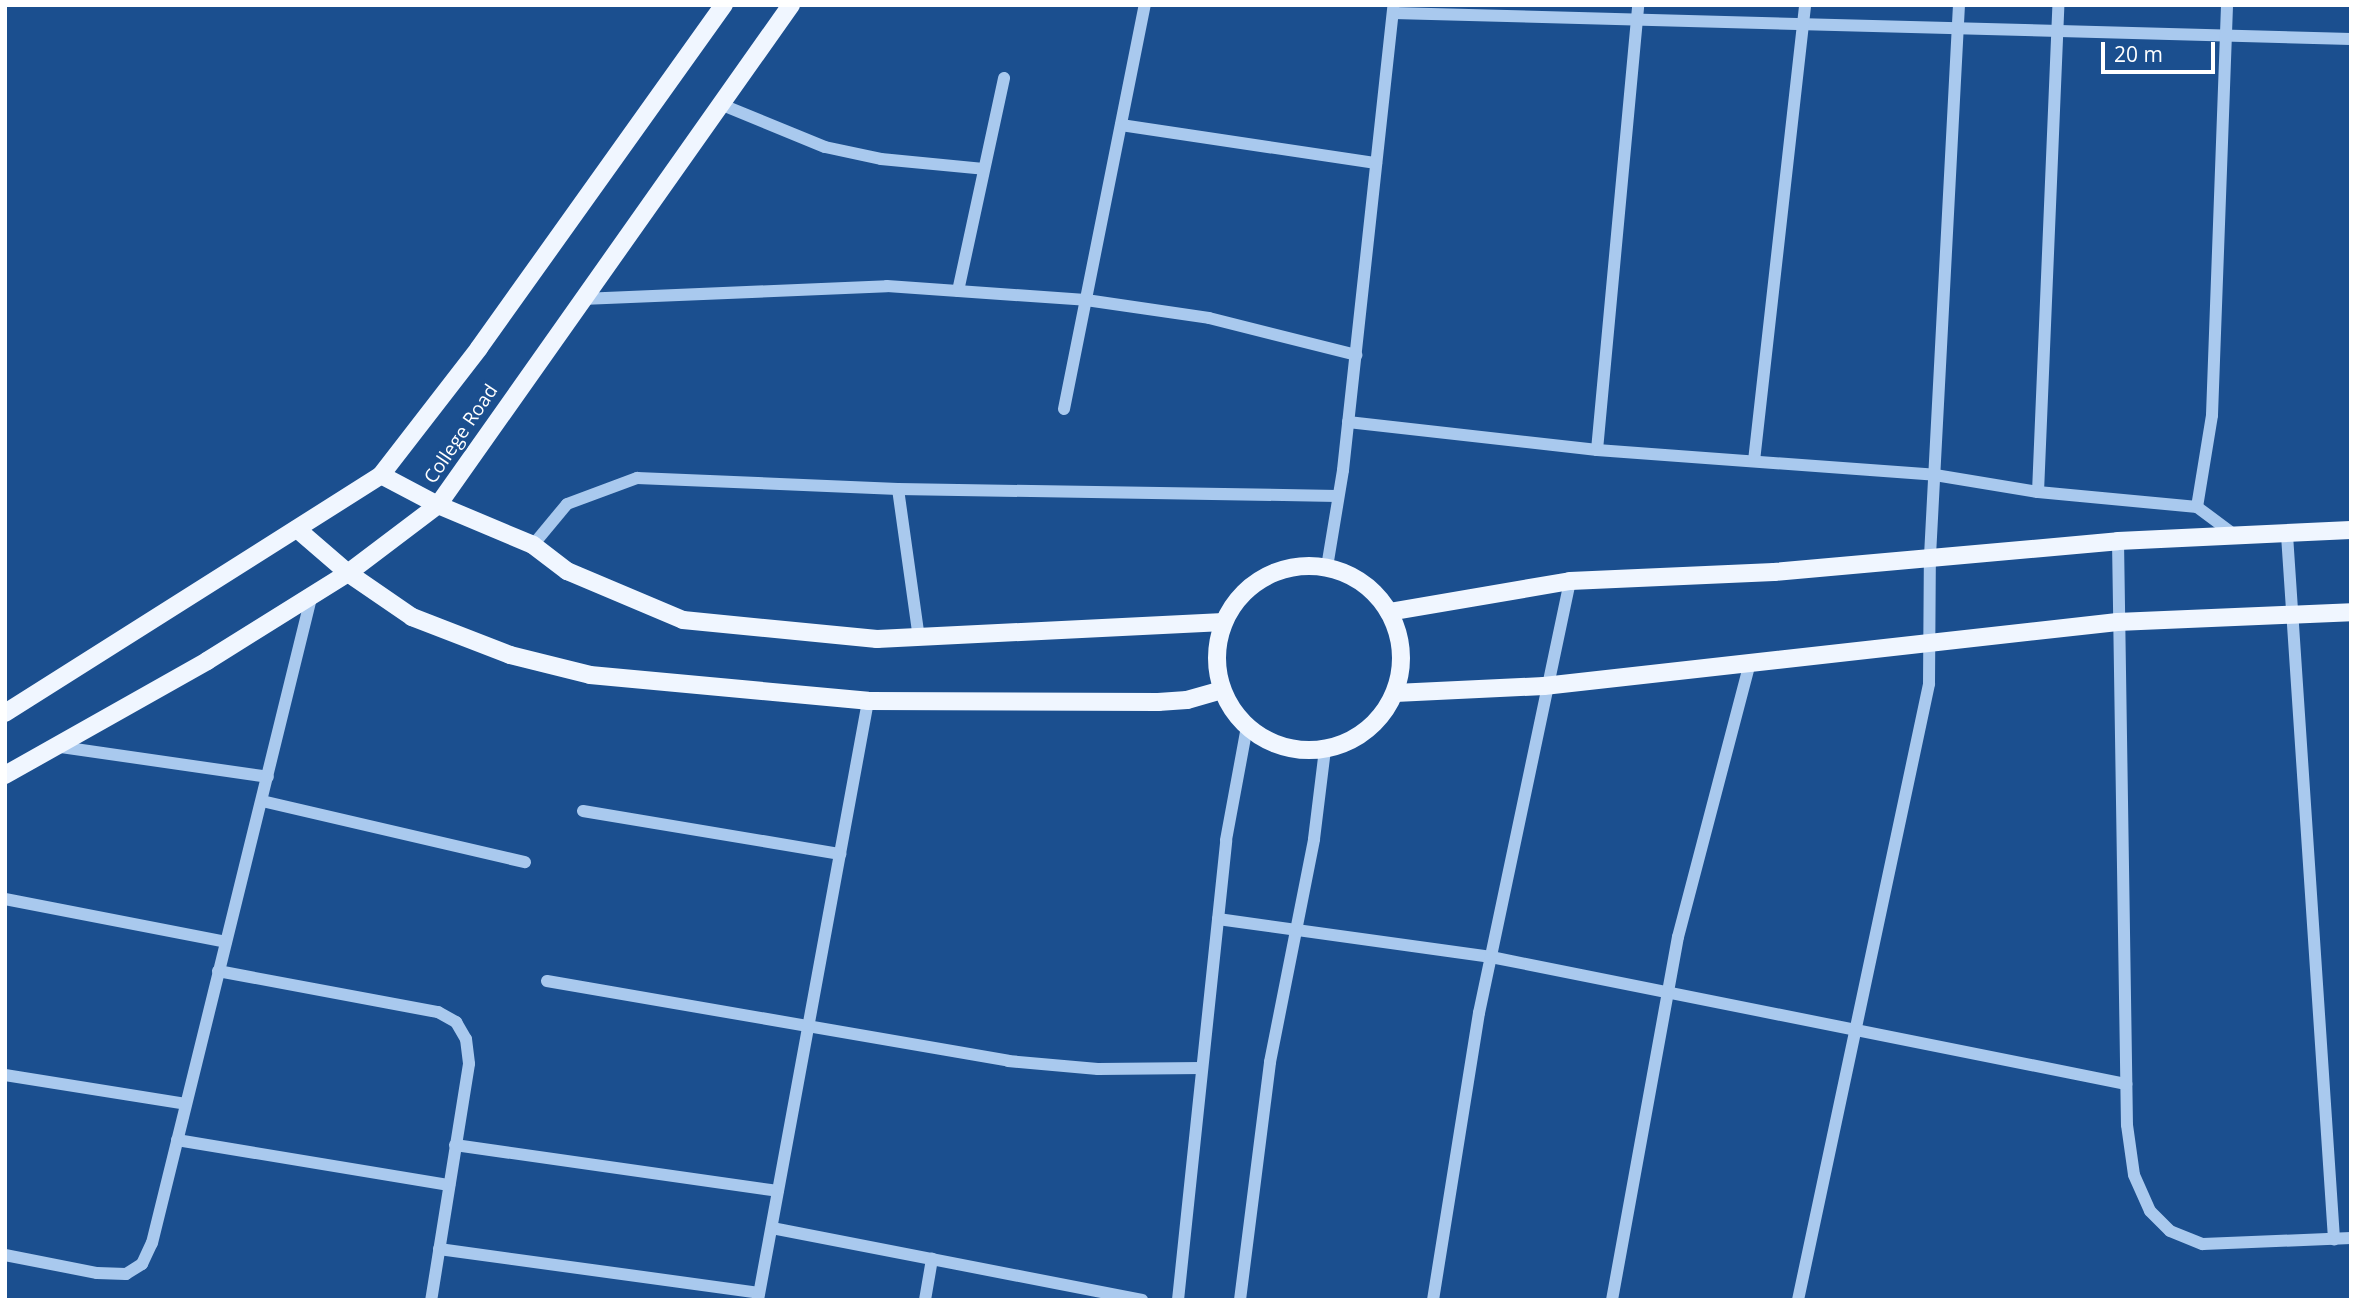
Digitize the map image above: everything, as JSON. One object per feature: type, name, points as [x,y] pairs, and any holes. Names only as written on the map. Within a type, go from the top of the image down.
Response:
[{"type":"main road","name":"College Road","points":[[5,713],[381,475],[479,348],[724,5]]},
{"type":"main road","name":"College Road","points":[[5,775],[50,746],[207,661],[348,573],[438,505],[791,5]]},
{"type":"main road","points":[[381,475],[438,505],[533,545],[567,571],[683,620],[776,632],[919,638],[1224,622]]},
{"type":"main road","points":[[297,528],[348,573],[412,617],[510,655],[590,675],[868,701],[1158,702],[1187,700],[1222,690]]},
{"type":"main road","points":[[1389,612],[1570,580],[1773,572],[2118,541],[2351,530]]},
{"type":"main road","points":[[1302,565],[1327,567],[1362,581],[1389,612],[1398,631],[1402,663],[1395,694],[1371,726],[1355,739],[1325,750],[1295,750],[1267,741],[1247,727],[1222,690],[1217,669],[1224,622],[1248,588],[1273,572],[1302,565]]},
{"type":"main road","points":[[1395,694],[1545,686],[2117,622],[2293,617],[2351,612]]},
{"type":"street","points":[[1065,409],[1145,5]]},
{"type":"street","points":[[1597,450],[1638,5]]},
{"type":"street","points":[[1754,461],[1805,5]]},
{"type":"street","points":[[1798,1300],[1836,1105],[1857,1032],[1926,708],[1931,641],[1930,556],[1959,5]]},
{"type":"street","points":[[2038,492],[2058,5]]},
{"type":"street","points":[[2197,507],[2212,415],[2227,5]]},
{"type":"street","points":[[1327,567],[1356,355],[1393,9],[1636,22],[1959,27],[2351,39]]},
{"type":"street","points":[[958,291],[1004,78]]},
{"type":"street","points":[[720,104],[825,147],[881,159],[984,169]]},
{"type":"street","points":[[1121,125],[1376,163]]},
{"type":"street","points":[[582,299],[887,286],[1086,299],[1209,318],[1356,355]]},
{"type":"street","points":[[1348,422],[1597,450],[1934,475],[2038,492],[2197,507],[2236,536]]},
{"type":"street","points":[[533,545],[567,504],[637,478],[898,489],[1337,496]]},
{"type":"street","points":[[898,489],[919,638]]},
{"type":"street","points":[[2287,535],[2334,1239]]},
{"type":"street","points":[[2118,541],[2117,622],[2126,1084],[2134,1175],[2150,1211],[2170,1231],[2203,1244],[2351,1238]]},
{"type":"street","points":[[1433,1300],[1491,957],[1545,686],[1570,580]]},
{"type":"street","points":[[5,1255],[97,1273],[126,1274],[142,1264],[152,1243],[312,594]]},
{"type":"street","points":[[1612,1300],[1678,937],[1750,663]]},
{"type":"street","points":[[439,1250],[758,1296],[868,701]]},
{"type":"street","points":[[1178,1300],[1233,790],[1247,727]]},
{"type":"street","points":[[50,746],[268,777]]},
{"type":"street","points":[[1240,1300],[1270,1062],[1297,929],[1325,750]]},
{"type":"street","points":[[262,802],[525,862]]},
{"type":"street","points":[[583,811],[840,855]]},
{"type":"street","points":[[5,899],[226,942]]},
{"type":"street","points":[[1218,919],[1491,957],[1667,995],[2126,1084]]},
{"type":"street","points":[[218,971],[438,1012],[456,1022],[466,1040],[469,1064],[431,1300]]},
{"type":"street","points":[[547,981],[1008,1061],[1098,1069],[1202,1068]]},
{"type":"street","points":[[5,1075],[186,1104]]},
{"type":"street","points":[[177,1140],[449,1185]]},
{"type":"street","points":[[455,1145],[778,1191]]},
{"type":"street","points":[[772,1228],[1142,1300]]},
{"type":"street","points":[[925,1300],[932,1259]]}]
